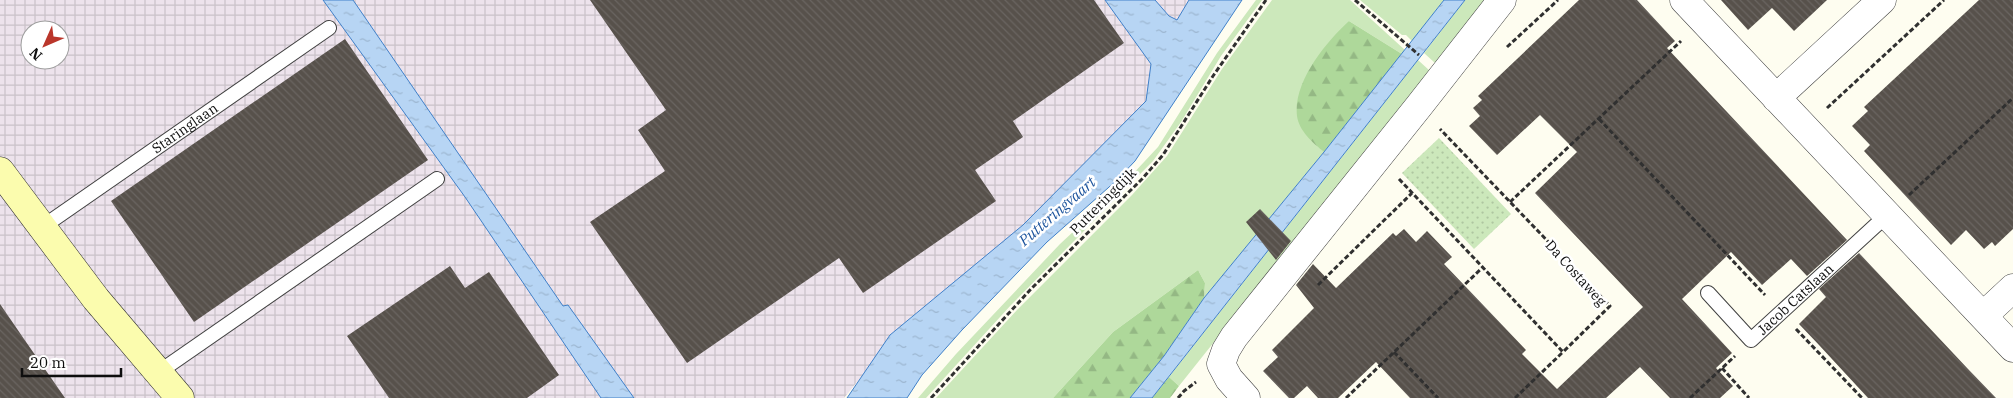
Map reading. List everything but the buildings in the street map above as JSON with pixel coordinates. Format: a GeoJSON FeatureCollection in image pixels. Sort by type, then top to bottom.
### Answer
{"type":"FeatureCollection","features":[{"type":"Feature","properties":{"kind":"street"},"geometry":{"type":"LineString","coordinates":[[1246,398],[1229,379],[1221,364],[1226,350],[1234,337],[1502,0]]}},
{"type":"Feature","properties":{"kind":"street"},"geometry":{"type":"LineString","coordinates":[[1684,0],[2013,348]]}},
{"type":"Feature","properties":{"kind":"street"},"geometry":{"type":"LineString","coordinates":[[1776,98],[1882,0]]}},
{"type":"Feature","properties":{"kind":"street"},"geometry":{"type":"LineString","coordinates":[[0,170],[96,299],[180,398]]}},
{"type":"Feature","properties":{"kind":"street"},"geometry":{"type":"LineString","coordinates":[[1983,316],[2013,288]]}},
{"type":"Feature","properties":{"kind":"lane","name":"Staringlaan"},"geometry":{"type":"LineString","coordinates":[[42,228],[330,28]]}},
{"type":"Feature","properties":{"kind":"lane"},"geometry":{"type":"LineString","coordinates":[[159,372],[437,179]]}},
{"type":"Feature","properties":{"kind":"lane","name":"Jacob Catslaan"},"geometry":{"type":"LineString","coordinates":[[1708,293],[1752,340],[1887,215]]}},
{"type":"Feature","properties":{"kind":"path","name":"Putteringdijk"},"geometry":{"type":"LineString","coordinates":[[931,398],[1031,288],[1142,179],[1163,155],[1213,76],[1266,0]]}},
{"type":"Feature","properties":{"kind":"path"},"geometry":{"type":"LineString","coordinates":[[1355,0],[1426,60]]}},
{"type":"Feature","properties":{"kind":"path"},"geometry":{"type":"LineString","coordinates":[[1805,129],[1944,0]]}},
{"type":"Feature","properties":{"kind":"path"},"geometry":{"type":"LineString","coordinates":[[1510,202],[1703,20]]}},
{"type":"Feature","properties":{"kind":"path"},"geometry":{"type":"LineString","coordinates":[[1887,215],[2013,98]]}},
{"type":"Feature","properties":{"kind":"path","name":"Da Costaweg"},"geometry":{"type":"LineString","coordinates":[[1419,106],[1610,306],[1562,352]]}},
{"type":"Feature","properties":{"kind":"path"},"geometry":{"type":"LineString","coordinates":[[1599,119],[1862,398]]}},
{"type":"Feature","properties":{"kind":"path"},"geometry":{"type":"LineString","coordinates":[[1378,157],[1562,352],[1515,398]]}},
{"type":"Feature","properties":{"kind":"path"},"geometry":{"type":"LineString","coordinates":[[1318,285],[1412,193]]}},
{"type":"Feature","properties":{"kind":"path"},"geometry":{"type":"LineString","coordinates":[[1346,398],[1482,268]]}},
{"type":"Feature","properties":{"kind":"path"},"geometry":{"type":"LineString","coordinates":[[1690,398],[1752,340]]}},
{"type":"Feature","properties":{"kind":"path"},"geometry":{"type":"LineString","coordinates":[[1394,352],[1438,398]]}},
{"type":"Feature","properties":{"kind":"path"},"geometry":{"type":"LineString","coordinates":[[1722,368],[1749,398]]}},
{"type":"Feature","properties":{"kind":"shaded area"},"geometry":{"type":"Polygon","coordinates":[[[0,0],[1242,0],[1108,182],[911,317],[844,398],[0,398],[0,0]]]}},
{"type":"Feature","properties":{"kind":"green space"},"geometry":{"type":"Polygon","coordinates":[[[1256,0],[1262,0],[1221,56],[1181,122],[1153,161],[1011,305],[926,398],[918,398],[956,354],[1060,244],[1116,192],[1158,147],[1217,53],[1256,0]]]}},
{"type":"Feature","properties":{"kind":"green space"},"geometry":{"type":"Polygon","coordinates":[[[1272,0],[1350,0],[1405,50],[1402,54],[1349,21],[1313,142],[1324,152],[1204,298],[1205,283],[1198,270],[1113,332],[1053,398],[936,398],[1017,310],[1132,195],[1167,156],[1222,69],[1272,0]]]}},
{"type":"Feature","properties":{"kind":"green space"},"geometry":{"type":"Polygon","coordinates":[[[1360,0],[1444,0],[1412,41],[1360,0]]]}},
{"type":"Feature","properties":{"kind":"green space"},"geometry":{"type":"Polygon","coordinates":[[[1465,0],[1485,0],[1435,63],[1424,53],[1465,0]]]}},
{"type":"Feature","properties":{"kind":"green space"},"geometry":{"type":"Polygon","coordinates":[[[1349,21],[1402,54],[1324,152],[1311,141],[1301,127],[1297,116],[1297,103],[1306,77],[1321,51],[1349,21]]]}},
{"type":"Feature","properties":{"kind":"green space"},"geometry":{"type":"Polygon","coordinates":[[[1418,60],[1430,71],[1179,386],[1169,377],[1418,60]]]}},
{"type":"Feature","properties":{"kind":"green space"},"geometry":{"type":"Polygon","coordinates":[[[1439,138],[1511,214],[1474,249],[1402,173],[1439,138]]]}},
{"type":"Feature","properties":{"kind":"green space"},"geometry":{"type":"Polygon","coordinates":[[[1198,270],[1205,283],[1204,298],[1164,356],[1130,398],[1053,398],[1113,332],[1198,270]]]}},
{"type":"Feature","properties":{"kind":"green space"},"geometry":{"type":"Polygon","coordinates":[[[1169,377],[1179,386],[1170,398],[1152,398],[1169,377]]]}},
{"type":"Feature","properties":{"kind":"water"},"geometry":{"type":"Polygon","coordinates":[[[323,0],[353,0],[563,306],[568,305],[634,398],[601,398],[465,197],[323,0]]]}},
{"type":"Feature","properties":{"kind":"water","name":"Putteringvaart"},"geometry":{"type":"Polygon","coordinates":[[[1105,0],[1155,0],[1169,16],[1177,20],[1189,0],[1242,0],[1135,161],[1117,180],[1047,242],[962,330],[922,375],[907,398],[847,398],[890,335],[1023,225],[1146,101],[1151,64],[1105,0]]]}},
{"type":"Feature","properties":{"kind":"water"},"geometry":{"type":"Polygon","coordinates":[[[1444,0],[1465,0],[1152,398],[1130,398],[1164,356],[1204,298],[1324,152],[1444,0]]]}}]}
